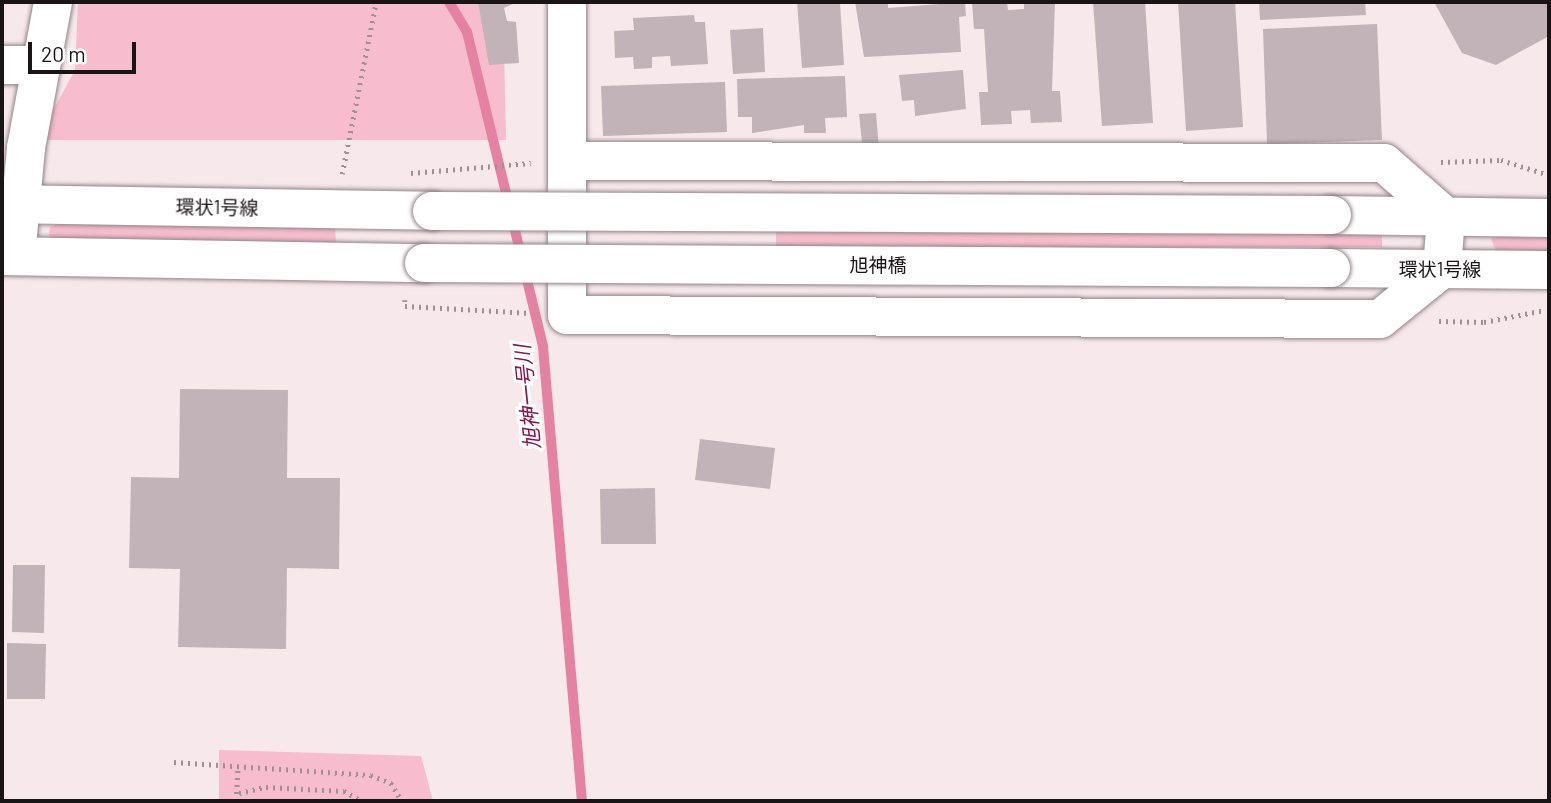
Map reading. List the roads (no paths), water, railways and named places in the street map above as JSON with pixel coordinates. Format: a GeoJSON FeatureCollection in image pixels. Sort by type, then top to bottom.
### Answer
{"type":"FeatureCollection","features":[{"type":"Feature","properties":{"kind":"main road"},"geometry":{"type":"LineString","coordinates":[[9,256],[11,204],[53,2]]}},
{"type":"Feature","properties":{"kind":"main road"},"geometry":{"type":"LineString","coordinates":[[567,2],[570,161],[567,314],[1380,319],[1442,269],[1446,217]]}},
{"type":"Feature","properties":{"kind":"main road"},"geometry":{"type":"LineString","coordinates":[[2,65],[40,65]]}},
{"type":"Feature","properties":{"kind":"main road"},"geometry":{"type":"LineString","coordinates":[[570,161],[1384,163],[1446,217],[1549,218]]}},
{"type":"Feature","properties":{"kind":"main road","name":"環状1号線"},"geometry":{"type":"LineString","coordinates":[[11,204],[432,211],[1446,217]]}},
{"type":"Feature","properties":{"kind":"main road","name":"旭神橋"},"geometry":{"type":"LineString","coordinates":[[9,256],[424,263],[1331,268]]}},
{"type":"Feature","properties":{"kind":"main road","name":"環状1号線"},"geometry":{"type":"LineString","coordinates":[[1331,268],[1549,270]]}},
{"type":"Feature","properties":{"kind":"waterway","name":"旭神一号川"},"geometry":{"type":"LineString","coordinates":[[449,2],[467,32],[543,347],[582,801]]}}]}
